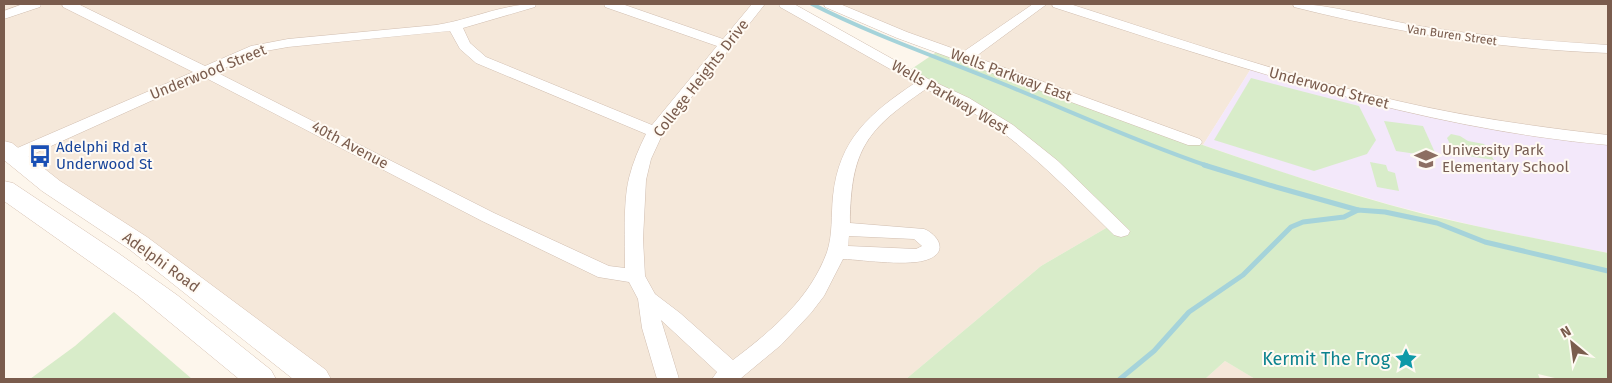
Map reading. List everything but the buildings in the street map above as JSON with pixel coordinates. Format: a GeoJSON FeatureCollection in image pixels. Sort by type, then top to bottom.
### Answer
{"type":"FeatureCollection","features":[{"type":"Feature","properties":{"kind":"main road","name":"Adelphi Road"},"geometry":{"type":"LineString","coordinates":[[6,157],[138,243],[316,379]]}},
{"type":"Feature","properties":{"kind":"main road","name":"Adelphi Road"},"geometry":{"type":"LineString","coordinates":[[4,189],[39,216],[107,259],[217,342],[260,379]]}},
{"type":"Feature","properties":{"kind":"street"},"geometry":{"type":"LineString","coordinates":[[4,15],[35,4]]}},
{"type":"Feature","properties":{"kind":"street","name":"40th Avenue"},"geometry":{"type":"LineString","coordinates":[[68,4],[205,71],[488,217],[605,272],[635,276]]}},
{"type":"Feature","properties":{"kind":"street","name":"Underwood Street"},"geometry":{"type":"LineString","coordinates":[[6,157],[246,53],[276,45],[392,35],[455,26],[530,4]]}},
{"type":"Feature","properties":{"kind":"street"},"geometry":{"type":"LineString","coordinates":[[610,4],[727,45]]}},
{"type":"Feature","properties":{"kind":"street","name":"College Heights Drive"},"geometry":{"type":"LineString","coordinates":[[668,379],[652,328],[648,299],[635,276],[634,239],[637,180],[643,159],[655,132],[760,4]]}},
{"type":"Feature","properties":{"kind":"street","name":"Wells Parkway West"},"geometry":{"type":"LineString","coordinates":[[785,4],[925,83],[964,101],[1007,128],[1052,165],[1121,231]]}},
{"type":"Feature","properties":{"kind":"street","name":"Wells Parkway East"},"geometry":{"type":"LineString","coordinates":[[830,4],[880,26],[964,58],[1194,142]]}},
{"type":"Feature","properties":{"kind":"street"},"geometry":{"type":"LineString","coordinates":[[964,58],[1042,4]]}},
{"type":"Feature","properties":{"kind":"street","name":"Underwood Street"},"geometry":{"type":"LineString","coordinates":[[1058,4],[1284,77],[1398,107],[1503,127],[1608,140]]}},
{"type":"Feature","properties":{"kind":"street","name":"Van Buren Street"},"geometry":{"type":"LineString","coordinates":[[1298,4],[1390,25],[1459,38],[1535,45],[1608,48]]}},
{"type":"Feature","properties":{"kind":"street"},"geometry":{"type":"LineString","coordinates":[[455,26],[461,43],[481,60],[655,132]]}},
{"type":"Feature","properties":{"kind":"street"},"geometry":{"type":"LineString","coordinates":[[727,376],[774,337],[802,310],[821,284],[837,252],[844,172],[854,145],[876,119],[925,83]]}},
{"type":"Feature","properties":{"kind":"street"},"geometry":{"type":"LineString","coordinates":[[837,252],[916,256],[925,255],[932,246],[931,241],[917,233],[840,228]]}},
{"type":"Feature","properties":{"kind":"street","name":"College Heights Drive"},"geometry":{"type":"LineString","coordinates":[[648,299],[673,318],[727,376]]}},
{"type":"Feature","properties":{"kind":"shaded area"},"geometry":{"type":"Polygon","coordinates":[[[4,4],[785,4],[1007,128],[1113,224],[1041,266],[906,379],[315,379],[51,186],[4,148],[4,4]]]}},
{"type":"Feature","properties":{"kind":"shaded area"},"geometry":{"type":"Polygon","coordinates":[[[830,4],[1608,4],[1608,140],[1503,127],[1252,67],[1203,145],[880,26],[830,4]]]}},
{"type":"Feature","properties":{"kind":"shaded area","name":"University Park Elementary School"},"geometry":{"type":"Polygon","coordinates":[[[1252,67],[1339,92],[1586,138],[1608,140],[1608,253],[1488,229],[1391,205],[1284,173],[1203,145],[1252,67]]]}},
{"type":"Feature","properties":{"kind":"shaded area"},"geometry":{"type":"Polygon","coordinates":[[[1225,361],[1255,379],[1205,379],[1225,361]]]}},
{"type":"Feature","properties":{"kind":"green space"},"geometry":{"type":"Polygon","coordinates":[[[941,49],[1220,151],[1333,188],[1444,219],[1608,253],[1608,379],[1559,379],[1538,374],[1540,379],[1255,379],[1225,361],[1205,379],[906,379],[1041,266],[1113,224],[1007,128],[907,72],[941,49]]]}},
{"type":"Feature","properties":{"kind":"green space"},"geometry":{"type":"Polygon","coordinates":[[[1251,78],[1359,106],[1376,140],[1367,154],[1314,171],[1214,140],[1251,78]]]}},
{"type":"Feature","properties":{"kind":"green space"},"geometry":{"type":"Polygon","coordinates":[[[1384,121],[1423,126],[1437,157],[1396,151],[1384,121]]]}},
{"type":"Feature","properties":{"kind":"green space"},"geometry":{"type":"Polygon","coordinates":[[[1451,134],[1460,136],[1468,141],[1484,144],[1494,160],[1455,154],[1447,138],[1451,134]]]}},
{"type":"Feature","properties":{"kind":"green space"},"geometry":{"type":"Polygon","coordinates":[[[1370,162],[1386,165],[1388,171],[1395,173],[1399,191],[1377,187],[1370,162]]]}},
{"type":"Feature","properties":{"kind":"green space"},"geometry":{"type":"Polygon","coordinates":[[[114,312],[192,379],[30,379],[75,346],[114,312]]]}},
{"type":"Feature","properties":{"kind":"waterway"},"geometry":{"type":"LineString","coordinates":[[812,4],[882,36],[1001,83],[1129,137],[1208,166]]}},
{"type":"Feature","properties":{"kind":"waterway"},"geometry":{"type":"LineString","coordinates":[[1204,165],[1358,210]]}},
{"type":"Feature","properties":{"kind":"waterway"},"geometry":{"type":"LineString","coordinates":[[1120,379],[1154,351],[1189,312],[1243,275],[1291,227],[1303,222],[1344,217],[1358,210]]}},
{"type":"Feature","properties":{"kind":"waterway"},"geometry":{"type":"LineString","coordinates":[[1358,210],[1385,212],[1437,223],[1485,242],[1608,271]]}},
{"type":"Feature","properties":{"kind":"place","name":"Adelphi Rd at Underwood St"},"geometry":{"type":"Point","coordinates":[40,156]}},
{"type":"Feature","properties":{"kind":"place","name":"University Park Elementary School"},"geometry":{"type":"Point","coordinates":[1426,159]}},
{"type":"Feature","properties":{"kind":"place","name":"Kermit The Frog"},"geometry":{"type":"Point","coordinates":[1406,359]}}]}
